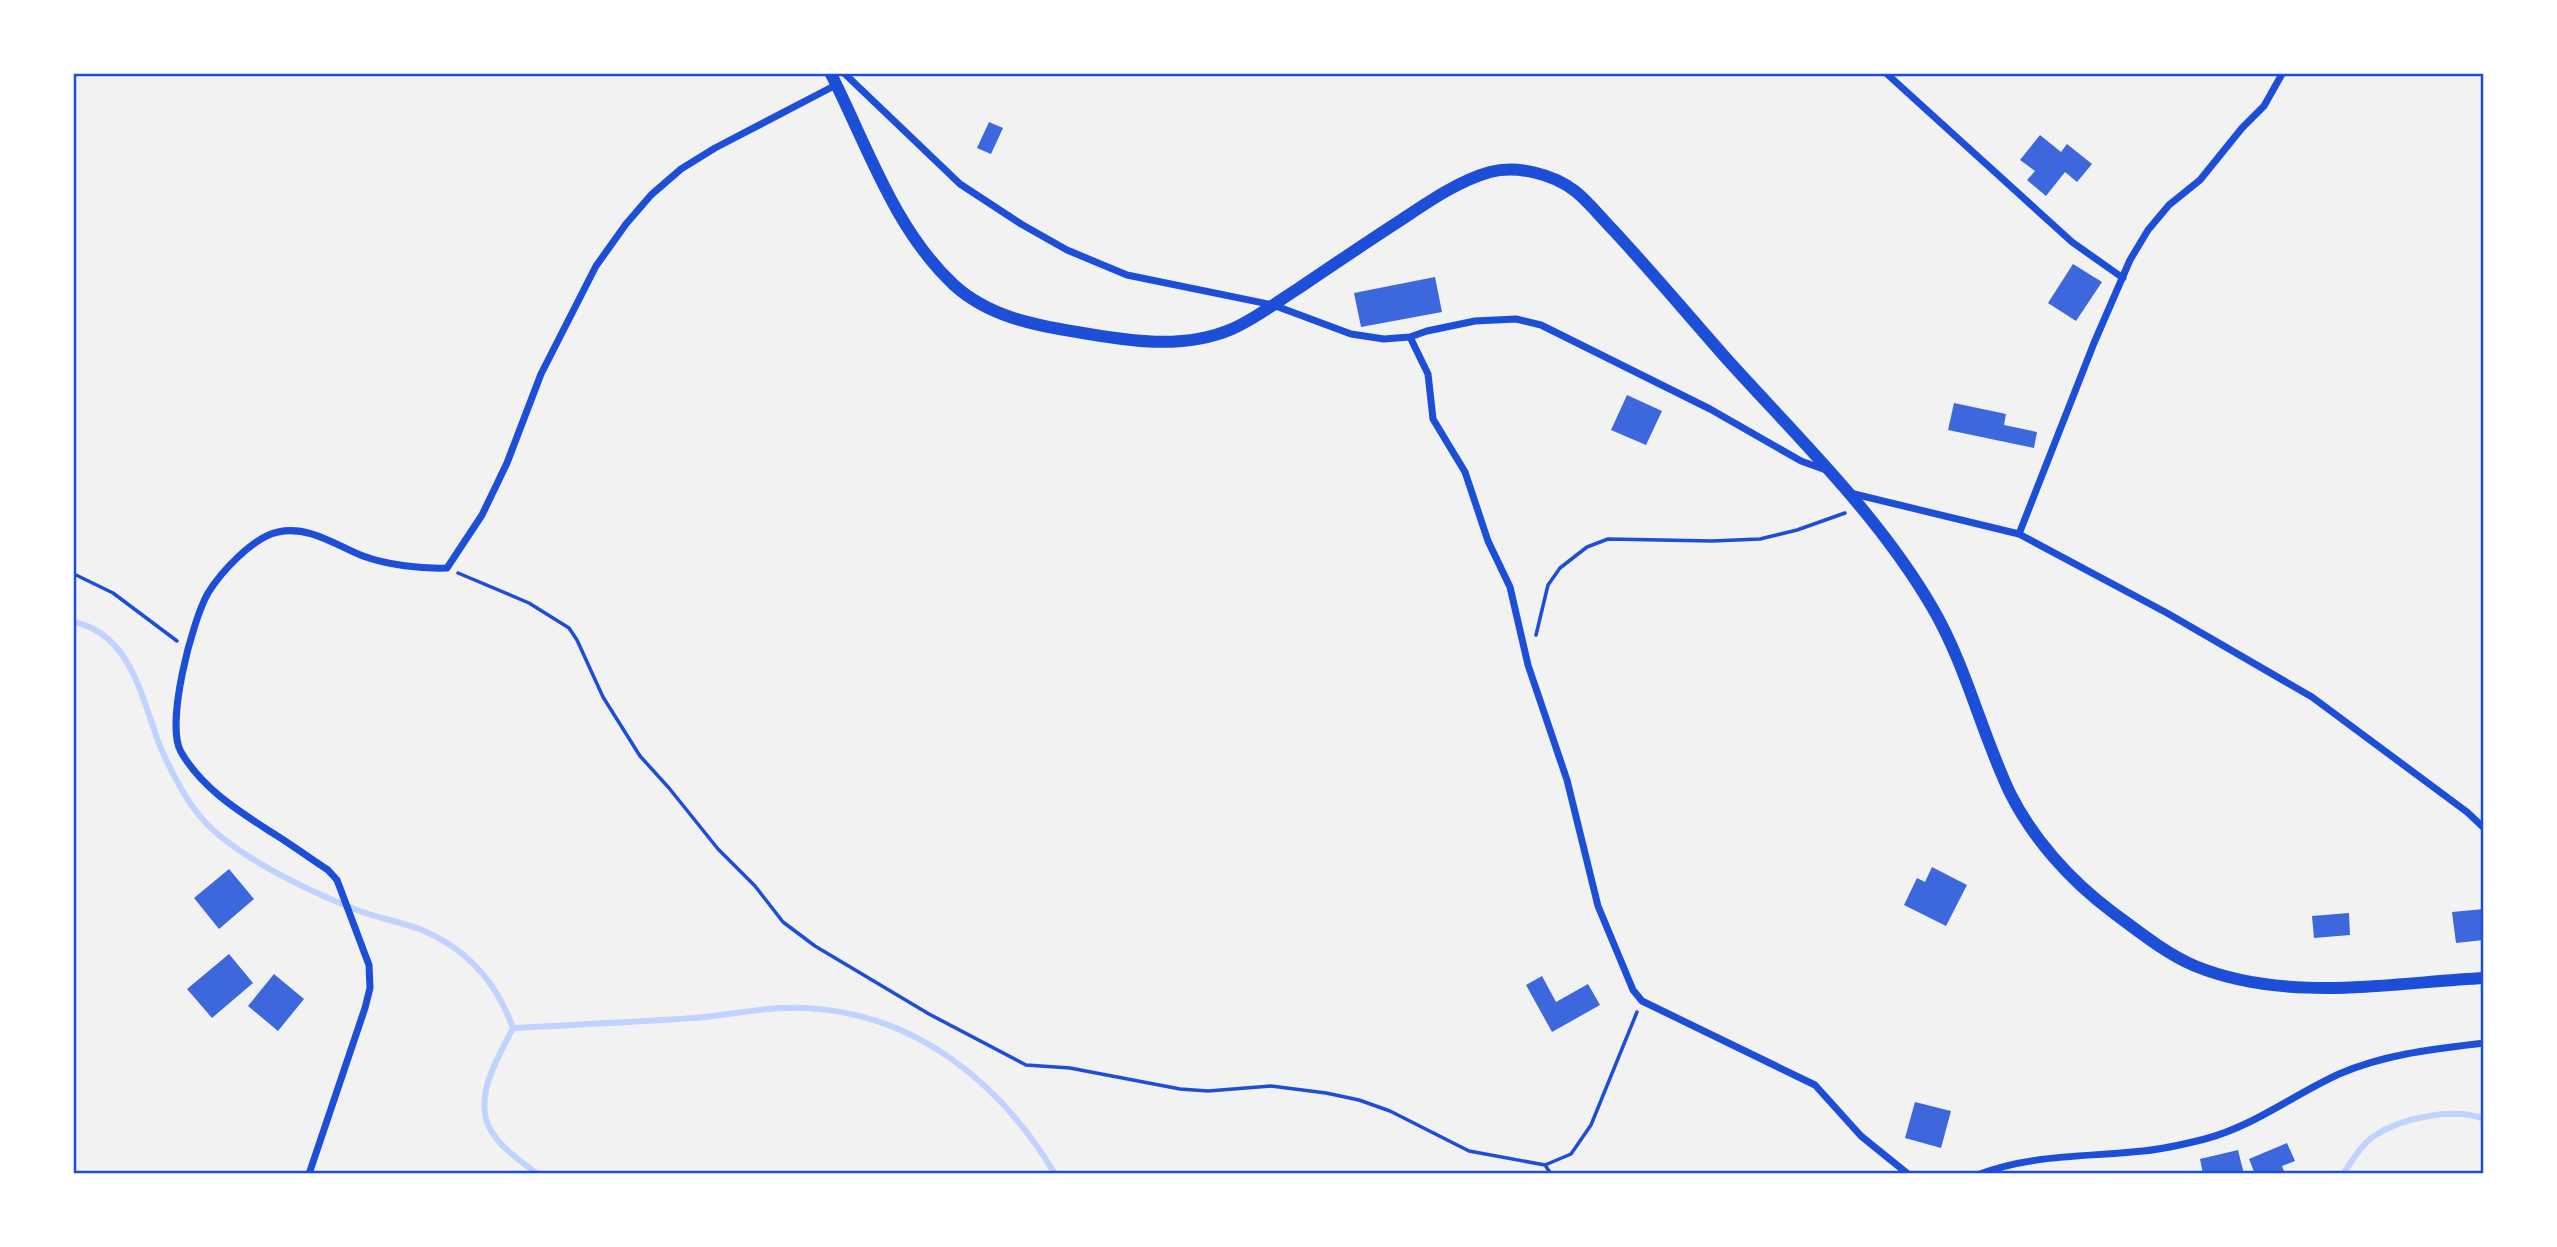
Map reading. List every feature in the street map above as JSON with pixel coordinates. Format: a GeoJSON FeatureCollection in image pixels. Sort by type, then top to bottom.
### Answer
{"type":"FeatureCollection","features":[{"type":"Feature","properties":{"kind":"street"},"geometry":{"type":"LineString","coordinates":[[845,74],[960,184],[1067,250],[1127,275],[1273,305],[1351,334],[1384,339],[1410,337],[1475,321],[1516,318],[1541,325],[1710,409],[1801,461],[1830,471]]}},
{"type":"Feature","properties":{"kind":"street"},"geometry":{"type":"LineString","coordinates":[[1886,74],[2072,242],[2123,278]]}},
{"type":"Feature","properties":{"kind":"street"},"geometry":{"type":"LineString","coordinates":[[2019,534],[2094,343],[2130,260],[2148,230],[2169,205],[2200,180],[2242,128],[2264,106],[2282,74]]}},
{"type":"Feature","properties":{"kind":"street"},"geometry":{"type":"LineString","coordinates":[[309,1174],[370,988],[369,965],[337,880],[328,870],[246,817],[215,792],[195,774],[179,749],[175,717],[178,685],[207,595],[231,561],[277,532],[298,531],[330,540],[365,557],[425,569],[447,568],[482,515],[508,463],[541,374],[596,266],[626,224],[651,195],[681,169],[833,79],[894,206],[930,258],[955,286],[986,309],[1054,329],[1165,343],[1196,340],[1232,329],[1273,305],[1422,206],[1460,184],[1495,170],[1521,171],[1552,177],[1575,191],[1599,216],[1830,471],[1909,570],[1936,614],[2012,796],[2042,843],[2068,873],[2099,901],[2149,939],[2190,964],[2230,978],[2276,986],[2319,989],[2483,978]]}},
{"type":"Feature","properties":{"kind":"street"},"geometry":{"type":"LineString","coordinates":[[1410,337],[1428,374],[1433,419],[1465,472],[1488,541],[1510,587],[1528,665],[1567,780],[1598,906],[1633,990],[1642,1001],[1815,1086],[1861,1136],[1909,1174]]}},
{"type":"Feature","properties":{"kind":"street"},"geometry":{"type":"LineString","coordinates":[[1849,493],[2019,534],[2312,696],[2467,812],[2483,828]]}},
{"type":"Feature","properties":{"kind":"street"},"geometry":{"type":"LineString","coordinates":[[1980,1174],[2035,1158],[2145,1151],[2207,1138],[2252,1122],[2337,1075],[2371,1061],[2483,1043]]}},
{"type":"Feature","properties":{"kind":"path"},"geometry":{"type":"LineString","coordinates":[[1528,665],[1548,585],[1560,568],[1587,547],[1608,539],[1760,539],[1832,519],[1860,506]]}},
{"type":"Feature","properties":{"kind":"path"},"geometry":{"type":"LineString","coordinates":[[447,568],[530,603],[569,628],[618,725],[639,756],[719,849],[755,886],[783,922],[815,946],[971,1038],[1026,1065],[1070,1068],[1180,1089],[1208,1091],[1290,1086],[1359,1100],[1390,1111],[1469,1151],[1545,1165],[1571,1154],[1591,1125],[1642,1001]]}},
{"type":"Feature","properties":{"kind":"path"},"geometry":{"type":"LineString","coordinates":[[74,574],[113,593],[189,650]]}},
{"type":"Feature","properties":{"kind":"path"},"geometry":{"type":"LineString","coordinates":[[1545,1165],[1550,1174]]}},
{"type":"Feature","properties":{"kind":"building"},"geometry":{"type":"Polygon","coordinates":[[[989,122],[1003,128],[991,154],[977,148],[989,122]]]}},
{"type":"Feature","properties":{"kind":"building"},"geometry":{"type":"Polygon","coordinates":[[[2040,135],[2061,152],[2067,144],[2092,164],[2077,182],[2065,172],[2046,196],[2027,180],[2035,171],[2020,160],[2040,135]]]}},
{"type":"Feature","properties":{"kind":"building"},"geometry":{"type":"Polygon","coordinates":[[[2073,264],[2102,282],[2076,321],[2048,303],[2073,264]]]}},
{"type":"Feature","properties":{"kind":"building"},"geometry":{"type":"Polygon","coordinates":[[[1435,277],[1442,312],[1361,327],[1354,293],[1435,277]]]}},
{"type":"Feature","properties":{"kind":"building"},"geometry":{"type":"Polygon","coordinates":[[[1627,395],[1662,411],[1646,445],[1611,430],[1627,395]]]}},
{"type":"Feature","properties":{"kind":"building"},"geometry":{"type":"Polygon","coordinates":[[[1954,403],[2006,414],[2004,425],[2037,432],[2034,448],[1948,430],[1954,403]]]}},
{"type":"Feature","properties":{"kind":"building"},"geometry":{"type":"Polygon","coordinates":[[[1932,867],[1967,885],[1946,926],[1904,905],[1917,878],[1925,882],[1932,867]]]}},
{"type":"Feature","properties":{"kind":"building"},"geometry":{"type":"Polygon","coordinates":[[[229,869],[254,899],[219,929],[194,898],[229,869]]]}},
{"type":"Feature","properties":{"kind":"building"},"geometry":{"type":"Polygon","coordinates":[[[2484,909],[2484,940],[2456,943],[2452,912],[2484,909]]]}},
{"type":"Feature","properties":{"kind":"building"},"geometry":{"type":"Polygon","coordinates":[[[2349,913],[2350,935],[2314,938],[2312,916],[2349,913]]]}},
{"type":"Feature","properties":{"kind":"building"},"geometry":{"type":"Polygon","coordinates":[[[229,954],[253,983],[212,1018],[187,989],[229,954]]]}},
{"type":"Feature","properties":{"kind":"building"},"geometry":{"type":"Polygon","coordinates":[[[274,974],[304,999],[278,1031],[248,1006],[274,974]]]}},
{"type":"Feature","properties":{"kind":"building"},"geometry":{"type":"Polygon","coordinates":[[[1542,976],[1556,1002],[1588,984],[1600,1005],[1552,1032],[1526,985],[1542,976]]]}},
{"type":"Feature","properties":{"kind":"building"},"geometry":{"type":"Polygon","coordinates":[[[1915,1102],[1951,1111],[1941,1148],[1905,1138],[1915,1102]]]}},
{"type":"Feature","properties":{"kind":"building"},"geometry":{"type":"Polygon","coordinates":[[[2287,1143],[2295,1161],[2282,1166],[2285,1174],[2255,1174],[2249,1159],[2287,1143]]]}},
{"type":"Feature","properties":{"kind":"building"},"geometry":{"type":"Polygon","coordinates":[[[2238,1150],[2244,1174],[2203,1174],[2200,1159],[2238,1150]]]}},
{"type":"Feature","properties":{"kind":"waterway"},"geometry":{"type":"LineString","coordinates":[[74,622],[94,629],[110,641],[123,656],[133,673],[172,772],[190,803],[213,830],[263,865],[320,895],[357,910],[422,930],[453,947],[489,982],[513,1028]]}},
{"type":"Feature","properties":{"kind":"waterway"},"geometry":{"type":"LineString","coordinates":[[513,1028],[694,1018],[777,1008],[845,1013],[883,1023],[918,1038],[951,1058],[981,1082],[1033,1141],[1055,1174]]}},
{"type":"Feature","properties":{"kind":"waterway"},"geometry":{"type":"LineString","coordinates":[[513,1028],[488,1082],[485,1111],[488,1125],[500,1143],[537,1174]]}},
{"type":"Feature","properties":{"kind":"waterway"},"geometry":{"type":"LineString","coordinates":[[2343,1174],[2369,1140],[2398,1124],[2443,1114],[2484,1119]]}}]}
